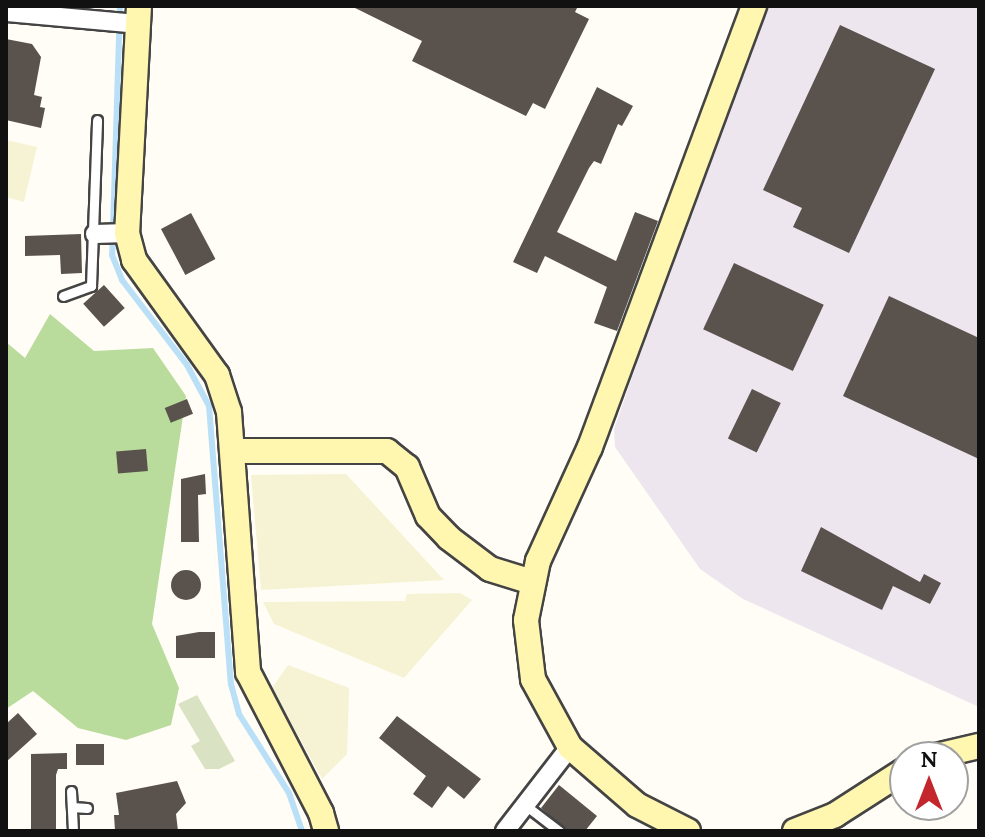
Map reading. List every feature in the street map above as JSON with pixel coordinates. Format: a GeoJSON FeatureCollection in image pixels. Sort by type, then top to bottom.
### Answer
{"type":"FeatureCollection","features":[{"type":"Feature","properties":{"kind":"street"},"geometry":{"type":"LineString","coordinates":[[688,831],[637,805],[570,747],[541,699],[529,660],[526,620],[532,582],[590,447],[754,6]]}},
{"type":"Feature","properties":{"kind":"street"},"geometry":{"type":"LineString","coordinates":[[6,12],[26,10],[139,15],[121,234],[134,260],[217,375],[235,451],[248,672],[321,813],[326,831]]}},
{"type":"Feature","properties":{"kind":"street"},"geometry":{"type":"LineString","coordinates":[[95,234],[121,234]]}},
{"type":"Feature","properties":{"kind":"street"},"geometry":{"type":"LineString","coordinates":[[235,451],[387,451],[407,467],[428,516],[449,538],[490,569],[532,582]]}},
{"type":"Feature","properties":{"kind":"street"},"geometry":{"type":"LineString","coordinates":[[505,831],[570,747]]}},
{"type":"Feature","properties":{"kind":"street"},"geometry":{"type":"LineString","coordinates":[[795,831],[835,815],[889,780]]}},
{"type":"Feature","properties":{"kind":"lane"},"geometry":{"type":"LineString","coordinates":[[63,296],[91,286],[97,120]]}},
{"type":"Feature","properties":{"kind":"lane"},"geometry":{"type":"LineString","coordinates":[[71,791],[73,831]]}},
{"type":"Feature","properties":{"kind":"lane"},"geometry":{"type":"LineString","coordinates":[[525,805],[559,831]]}},
{"type":"Feature","properties":{"kind":"lane"},"geometry":{"type":"LineString","coordinates":[[72,807],[87,808]]}},
{"type":"Feature","properties":{"kind":"shaded area"},"geometry":{"type":"Polygon","coordinates":[[[762,6],[979,6],[979,707],[743,599],[700,569],[615,447],[614,429],[762,6]]]}},
{"type":"Feature","properties":{"kind":"shaded area"},"geometry":{"type":"Polygon","coordinates":[[[6,140],[37,147],[24,202],[6,197],[6,140]]]}},
{"type":"Feature","properties":{"kind":"shaded area"},"geometry":{"type":"Polygon","coordinates":[[[346,474],[444,580],[261,590],[251,475],[346,474]]]}},
{"type":"Feature","properties":{"kind":"shaded area"},"geometry":{"type":"Polygon","coordinates":[[[460,593],[472,600],[404,678],[274,624],[263,602],[405,601],[407,594],[460,593]]]}},
{"type":"Feature","properties":{"kind":"shaded area"},"geometry":{"type":"Polygon","coordinates":[[[288,665],[349,688],[347,754],[322,779],[272,688],[288,665]]]}},
{"type":"Feature","properties":{"kind":"green space"},"geometry":{"type":"Polygon","coordinates":[[[50,314],[94,351],[153,348],[186,396],[152,624],[179,688],[171,725],[126,740],[78,728],[33,691],[6,709],[6,342],[25,358],[50,314]]]}},
{"type":"Feature","properties":{"kind":"green space"},"geometry":{"type":"Polygon","coordinates":[[[197,695],[235,761],[219,769],[205,769],[191,746],[200,741],[178,704],[197,695]]]}},
{"type":"Feature","properties":{"kind":"building"},"geometry":{"type":"Polygon","coordinates":[[[351,6],[578,6],[575,12],[589,19],[545,109],[533,103],[526,116],[412,61],[422,41],[351,6]]]}},
{"type":"Feature","properties":{"kind":"building"},"geometry":{"type":"Polygon","coordinates":[[[840,25],[935,69],[849,253],[793,227],[802,208],[763,190],[840,25]]]}},
{"type":"Feature","properties":{"kind":"building"},"geometry":{"type":"Polygon","coordinates":[[[6,39],[32,44],[41,57],[34,95],[42,97],[40,107],[45,108],[41,128],[6,120],[6,39]]]}},
{"type":"Feature","properties":{"kind":"building"},"geometry":{"type":"Polygon","coordinates":[[[597,87],[633,106],[622,126],[618,124],[601,164],[594,161],[589,168],[557,232],[616,261],[635,212],[658,221],[617,331],[594,323],[607,287],[545,256],[537,273],[513,262],[597,87]]]}},
{"type":"Feature","properties":{"kind":"building"},"geometry":{"type":"Polygon","coordinates":[[[191,213],[215,259],[185,275],[161,229],[191,213]]]}},
{"type":"Feature","properties":{"kind":"building"},"geometry":{"type":"Polygon","coordinates":[[[81,234],[82,273],[61,274],[60,255],[25,256],[25,236],[81,234]]]}},
{"type":"Feature","properties":{"kind":"building"},"geometry":{"type":"Polygon","coordinates":[[[734,263],[824,305],[793,371],[703,329],[734,263]]]}},
{"type":"Feature","properties":{"kind":"building"},"geometry":{"type":"Polygon","coordinates":[[[104,285],[125,308],[104,327],[83,304],[104,285]]]}},
{"type":"Feature","properties":{"kind":"building"},"geometry":{"type":"Polygon","coordinates":[[[889,296],[979,338],[979,459],[843,396],[889,296]]]}},
{"type":"Feature","properties":{"kind":"building"},"geometry":{"type":"Polygon","coordinates":[[[752,389],[781,403],[757,452],[728,438],[752,389]]]}},
{"type":"Feature","properties":{"kind":"building"},"geometry":{"type":"Polygon","coordinates":[[[187,399],[193,414],[171,423],[165,408],[187,399]]]}},
{"type":"Feature","properties":{"kind":"building"},"geometry":{"type":"Polygon","coordinates":[[[146,449],[148,471],[118,474],[116,452],[146,449]]]}},
{"type":"Feature","properties":{"kind":"building"},"geometry":{"type":"Polygon","coordinates":[[[205,474],[206,494],[198,495],[199,542],[181,542],[181,479],[205,474]]]}},
{"type":"Feature","properties":{"kind":"building"},"geometry":{"type":"Polygon","coordinates":[[[821,527],[920,582],[924,574],[941,583],[930,604],[893,586],[882,610],[801,571],[821,527]]]}},
{"type":"Feature","properties":{"kind":"building"},"geometry":{"type":"Polygon","coordinates":[[[186,570],[192,571],[200,579],[200,591],[192,599],[186,600],[180,599],[172,591],[171,585],[172,579],[180,571],[186,570]]]}},
{"type":"Feature","properties":{"kind":"building"},"geometry":{"type":"Polygon","coordinates":[[[215,632],[215,658],[176,658],[176,636],[215,632]]]}},
{"type":"Feature","properties":{"kind":"building"},"geometry":{"type":"Polygon","coordinates":[[[18,713],[37,734],[6,762],[6,724],[18,713]]]}},
{"type":"Feature","properties":{"kind":"building"},"geometry":{"type":"Polygon","coordinates":[[[397,716],[481,779],[464,799],[448,786],[432,808],[413,794],[426,776],[379,738],[397,716]]]}},
{"type":"Feature","properties":{"kind":"building"},"geometry":{"type":"Polygon","coordinates":[[[76,744],[104,744],[104,765],[76,765],[76,744]]]}},
{"type":"Feature","properties":{"kind":"building"},"geometry":{"type":"Polygon","coordinates":[[[67,753],[67,769],[58,769],[56,775],[56,831],[31,831],[31,754],[67,753]]]}},
{"type":"Feature","properties":{"kind":"building"},"geometry":{"type":"Polygon","coordinates":[[[177,781],[186,803],[176,814],[178,831],[115,831],[114,815],[119,815],[116,793],[177,781]]]}},
{"type":"Feature","properties":{"kind":"building"},"geometry":{"type":"Polygon","coordinates":[[[559,785],[597,816],[585,831],[566,831],[541,808],[559,785]]]}},
{"type":"Feature","properties":{"kind":"waterway"},"geometry":{"type":"LineString","coordinates":[[120,6],[112,255],[122,280],[187,365],[209,406],[231,684],[239,714],[289,793],[302,831]]}}]}
